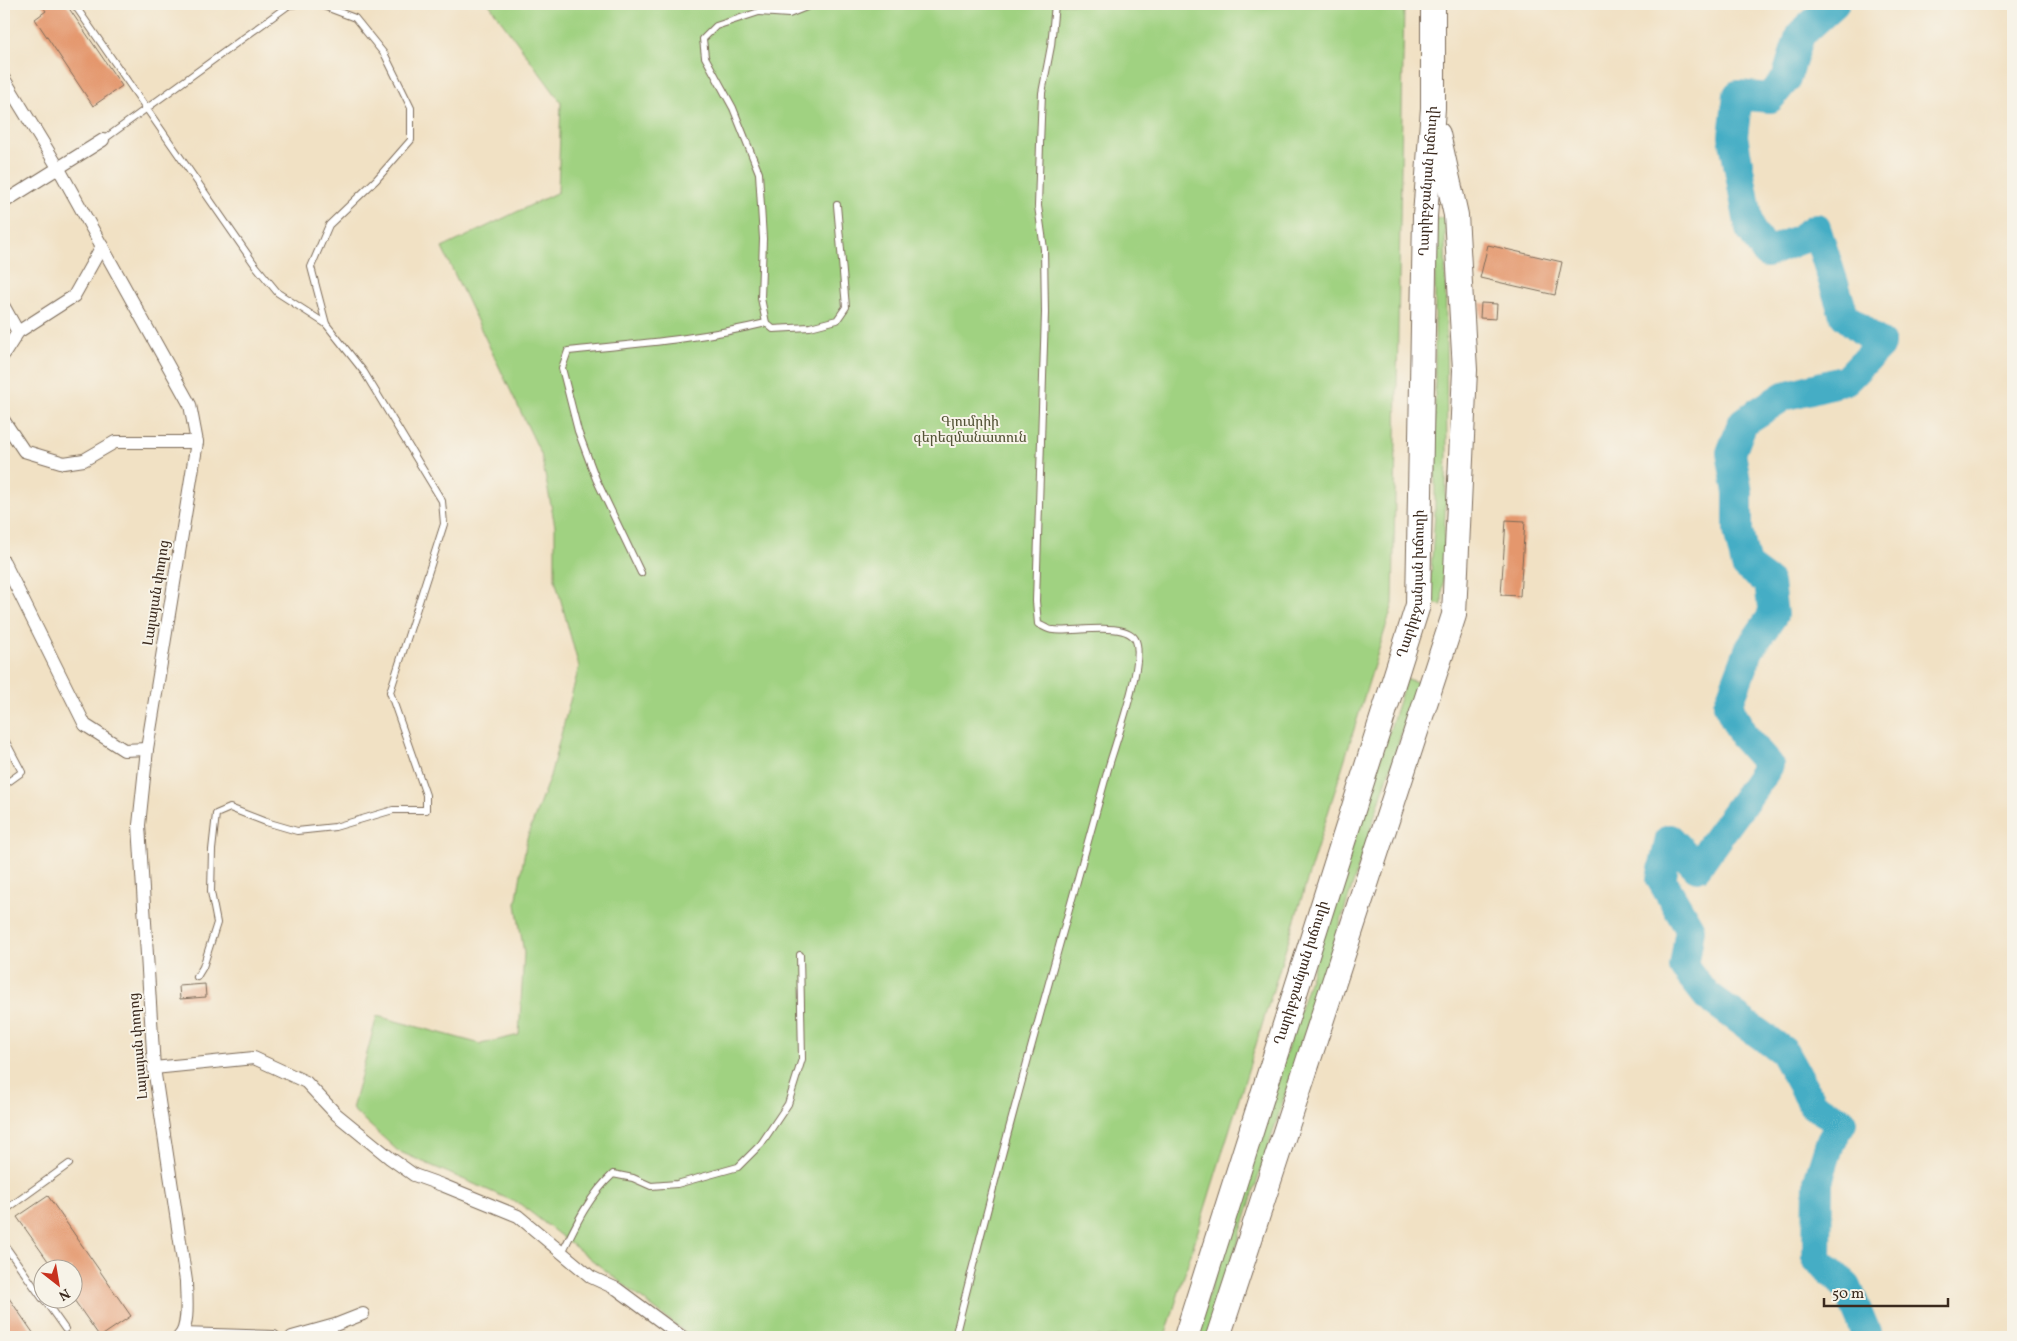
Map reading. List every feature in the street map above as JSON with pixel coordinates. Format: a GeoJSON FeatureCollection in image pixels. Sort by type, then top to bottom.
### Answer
{"type":"FeatureCollection","features":[{"type":"Feature","properties":{"kind":"highway"},"geometry":{"type":"LineString","coordinates":[[1433,4],[1433,108]]}},
{"type":"Feature","properties":{"kind":"highway","name":"Ղարիբջանյան խճուղի"},"geometry":{"type":"LineString","coordinates":[[1186,1337],[1418,605],[1425,216],[1433,108]]}},
{"type":"Feature","properties":{"kind":"highway","name":"Ղարիբջանյան խճուղի"},"geometry":{"type":"LineString","coordinates":[[1218,1337],[1454,615],[1465,370],[1456,215],[1433,108]]}},
{"type":"Feature","properties":{"kind":"highway"},"geometry":{"type":"LineString","coordinates":[[1416,612],[1454,615]]}},
{"type":"Feature","properties":{"kind":"street","name":"Լալայան փողոց"},"geometry":{"type":"LineString","coordinates":[[4,79],[59,169],[190,404],[197,442],[147,750],[139,825],[154,1068],[186,1281],[186,1316],[182,1336]]}},
{"type":"Feature","properties":{"kind":"street"},"geometry":{"type":"LineString","coordinates":[[4,202],[103,140]]}},
{"type":"Feature","properties":{"kind":"street"},"geometry":{"type":"LineString","coordinates":[[4,354],[18,332],[74,296],[102,246]]}},
{"type":"Feature","properties":{"kind":"street"},"geometry":{"type":"LineString","coordinates":[[4,307],[18,332]]}},
{"type":"Feature","properties":{"kind":"street"},"geometry":{"type":"LineString","coordinates":[[4,421],[24,451],[64,463],[84,460],[115,442],[197,442]]}},
{"type":"Feature","properties":{"kind":"street"},"geometry":{"type":"LineString","coordinates":[[4,562],[85,725],[124,750],[147,750]]}},
{"type":"Feature","properties":{"kind":"street"},"geometry":{"type":"LineString","coordinates":[[154,1068],[254,1058],[306,1082],[336,1114],[414,1175],[518,1216],[591,1277],[617,1289],[682,1337]]}},
{"type":"Feature","properties":{"kind":"street"},"geometry":{"type":"LineString","coordinates":[[292,1337],[335,1325],[363,1314]]}},
{"type":"Feature","properties":{"kind":"street"},"geometry":{"type":"LineString","coordinates":[[182,1336],[274,1337]]}},
{"type":"Feature","properties":{"kind":"lane"},"geometry":{"type":"LineString","coordinates":[[74,4],[255,266],[278,293],[326,324],[364,372],[442,501],[444,524],[390,692],[426,794],[426,810],[393,810],[336,828],[297,831],[266,822],[230,808],[216,814],[212,850],[211,892],[217,923],[197,977]]}},
{"type":"Feature","properties":{"kind":"lane"},"geometry":{"type":"LineString","coordinates":[[103,140],[145,107],[289,4],[297,4]]}},
{"type":"Feature","properties":{"kind":"lane"},"geometry":{"type":"LineString","coordinates":[[318,4],[355,18],[385,55],[411,108],[411,140],[376,180],[329,225],[311,267],[326,324]]}},
{"type":"Feature","properties":{"kind":"lane"},"geometry":{"type":"LineString","coordinates":[[761,4],[762,11],[716,26],[704,39],[705,57],[733,108],[758,173],[763,239],[761,298],[766,323],[773,329],[810,327],[837,320],[846,307],[837,205]]}},
{"type":"Feature","properties":{"kind":"lane"},"geometry":{"type":"LineString","coordinates":[[758,12],[789,14],[814,4]]}},
{"type":"Feature","properties":{"kind":"lane"},"geometry":{"type":"LineString","coordinates":[[954,1337],[1064,927],[1116,740],[1128,705],[1137,659],[1137,642],[1131,634],[1116,629],[1052,630],[1038,624],[1036,602],[1045,313],[1044,249],[1038,206],[1042,93],[1051,46],[1055,4]]}},
{"type":"Feature","properties":{"kind":"lane"},"geometry":{"type":"LineString","coordinates":[[640,573],[596,479],[578,431],[562,368],[568,351],[688,339],[725,333],[766,323]]}},
{"type":"Feature","properties":{"kind":"lane"},"geometry":{"type":"LineString","coordinates":[[4,738],[22,772],[4,785]]}},
{"type":"Feature","properties":{"kind":"lane"},"geometry":{"type":"LineString","coordinates":[[562,1253],[580,1216],[600,1186],[613,1174],[633,1178],[651,1186],[677,1184],[738,1167],[761,1144],[788,1104],[802,1059],[800,954]]}},
{"type":"Feature","properties":{"kind":"lane"},"geometry":{"type":"LineString","coordinates":[[4,1212],[69,1164]]}},
{"type":"Feature","properties":{"kind":"lane"},"geometry":{"type":"LineString","coordinates":[[4,1244],[32,1283]]}},
{"type":"Feature","properties":{"kind":"lane"},"geometry":{"type":"LineString","coordinates":[[50,1308],[65,1329]]}},
{"type":"Feature","properties":{"kind":"green space","name":"Գյումրիի գերեզմանատուն"},"geometry":{"type":"Polygon","coordinates":[[[489,4],[1404,4],[1393,604],[1165,1337],[691,1337],[520,1204],[398,1151],[352,1109],[377,1016],[481,1044],[519,1035],[524,953],[516,904],[527,838],[550,776],[579,667],[555,579],[555,526],[541,454],[442,248],[558,192],[561,102],[489,4]]]}},
{"type":"Feature","properties":{"kind":"green space"},"geometry":{"type":"Polygon","coordinates":[[[1445,217],[1447,454],[1442,605],[1429,603],[1435,513],[1435,219],[1445,217]]]}},
{"type":"Feature","properties":{"kind":"green space"},"geometry":{"type":"Polygon","coordinates":[[[1406,679],[1418,682],[1207,1337],[1195,1337],[1406,679]]]}},
{"type":"Feature","properties":{"kind":"building"},"geometry":{"type":"Polygon","coordinates":[[[41,4],[66,4],[122,86],[93,106],[35,19],[46,11],[41,4]]]}},
{"type":"Feature","properties":{"kind":"building"},"geometry":{"type":"Polygon","coordinates":[[[1488,245],[1562,262],[1555,295],[1480,278],[1488,245]]]}},
{"type":"Feature","properties":{"kind":"building"},"geometry":{"type":"Polygon","coordinates":[[[1481,303],[1497,304],[1496,319],[1480,318],[1481,303]]]}},
{"type":"Feature","properties":{"kind":"building"},"geometry":{"type":"Polygon","coordinates":[[[1506,520],[1525,521],[1520,596],[1501,595],[1506,520]]]}},
{"type":"Feature","properties":{"kind":"building"},"geometry":{"type":"Polygon","coordinates":[[[205,984],[206,997],[180,999],[179,986],[205,984]]]}},
{"type":"Feature","properties":{"kind":"building"},"geometry":{"type":"Polygon","coordinates":[[[48,1196],[131,1316],[100,1337],[80,1308],[82,1308],[82,1258],[46,1258],[17,1217],[48,1196]]]}},
{"type":"Feature","properties":{"kind":"building"},"geometry":{"type":"Polygon","coordinates":[[[4,1291],[36,1337],[4,1337],[4,1291]]]}},
{"type":"Feature","properties":{"kind":"waterway"},"geometry":{"type":"LineString","coordinates":[[1834,4],[1800,35],[1786,79],[1770,98],[1738,95],[1733,136],[1750,229],[1766,253],[1798,240],[1816,228],[1844,315],[1881,344],[1846,380],[1784,396],[1743,422],[1731,453],[1738,493],[1738,531],[1746,566],[1769,583],[1773,615],[1749,650],[1728,705],[1744,737],[1769,765],[1697,867],[1670,839],[1661,879],[1690,929],[1684,967],[1707,996],[1783,1051],[1813,1105],[1842,1122],[1830,1143],[1818,1181],[1817,1259],[1847,1287],[1866,1332],[1865,1337]]}}]}
